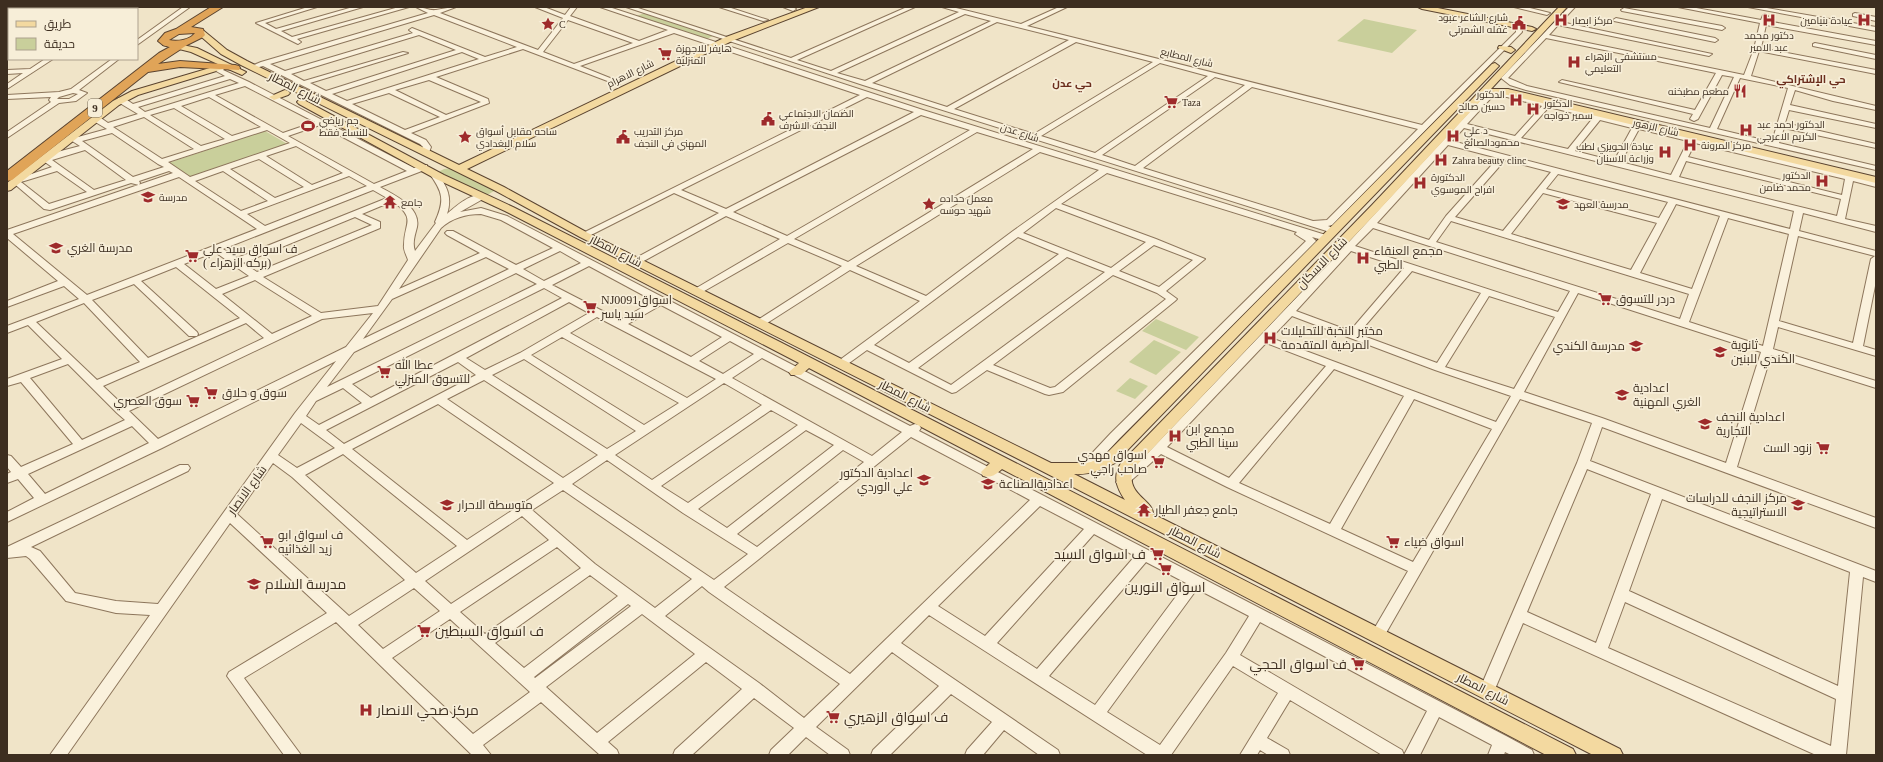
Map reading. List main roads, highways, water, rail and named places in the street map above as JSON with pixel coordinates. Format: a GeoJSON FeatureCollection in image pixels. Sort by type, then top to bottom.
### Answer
{"type":"FeatureCollection","features":[{"type":"Feature","properties":{"kind":"highway","name":"9"},"geometry":{"type":"LineString","coordinates":[[11,179],[218,7]]}},
{"type":"Feature","properties":{"kind":"highway","name":"9"},"geometry":{"type":"LineString","coordinates":[[7,167],[145,60],[175,44],[197,38],[208,19],[225,7]]}},
{"type":"Feature","properties":{"kind":"highway"},"geometry":{"type":"LineString","coordinates":[[175,44],[188,30],[201,32]]}},
{"type":"Feature","properties":{"kind":"highway"},"geometry":{"type":"LineString","coordinates":[[144,70],[175,64],[228,70]]}},
{"type":"Feature","properties":{"kind":"main road","name":"شارع الاهرام"},"geometry":{"type":"LineString","coordinates":[[566,113],[577,112],[720,40],[815,7]]}},
{"type":"Feature","properties":{"kind":"main road"},"geometry":{"type":"LineString","coordinates":[[1422,7],[1513,24],[1550,20]]}},
{"type":"Feature","properties":{"kind":"main road"},"geometry":{"type":"LineString","coordinates":[[1437,7],[1513,24]]}},
{"type":"Feature","properties":{"kind":"main road","name":"شارع الاهرام"},"geometry":{"type":"LineString","coordinates":[[452,166],[566,113],[618,83],[792,8]]}},
{"type":"Feature","properties":{"kind":"main road","name":"شارع الاسكان"},"geometry":{"type":"LineString","coordinates":[[1155,522],[1130,496],[1122,482],[1126,467],[1156,444],[1165,427],[1239,357],[1347,244],[1478,101],[1493,68],[1506,49],[1550,20]]}},
{"type":"Feature","properties":{"kind":"main road","name":"شارع الاسكان"},"geometry":{"type":"LineString","coordinates":[[1045,466],[1084,470],[1097,467],[1110,460],[1148,420],[1156,403],[1244,315],[1330,234],[1378,179],[1420,138],[1447,108],[1493,68],[1512,65],[1550,20]]}},
{"type":"Feature","properties":{"kind":"main road","name":"شارع المطار"},"geometry":{"type":"LineString","coordinates":[[201,32],[224,52],[258,65],[327,98],[425,167],[452,166],[500,188],[584,234],[696,292],[1045,466],[1613,755]]}},
{"type":"Feature","properties":{"kind":"main road","name":"شارع المطار"},"geometry":{"type":"LineString","coordinates":[[175,44],[425,167],[480,197],[509,209],[923,421],[1566,755]]}},
{"type":"Feature","properties":{"kind":"main road","name":"شارع الزهور"},"geometry":{"type":"LineString","coordinates":[[1493,68],[1499,81],[1507,86],[1595,107],[1690,127],[1876,172]]}},
{"type":"Feature","properties":{"kind":"main road"},"geometry":{"type":"LineString","coordinates":[[7,188],[11,179],[74,138],[95,118],[121,100],[135,93],[153,87],[228,70]]}},
{"type":"Feature","properties":{"kind":"main road","name":"شارع الزهور"},"geometry":{"type":"LineString","coordinates":[[1478,101],[1494,91],[1508,92],[1785,160],[1876,180]]}},
{"type":"Feature","properties":{"kind":"main road"},"geometry":{"type":"LineString","coordinates":[[1572,107],[1572,104],[1575,104],[1595,107]]}},
{"type":"Feature","properties":{"kind":"main road"},"geometry":{"type":"LineString","coordinates":[[452,166],[555,114],[566,113]]}},
{"type":"Feature","properties":{"kind":"main road"},"geometry":{"type":"LineString","coordinates":[[1420,138],[1442,140]]}},
{"type":"Feature","properties":{"kind":"main road"},"geometry":{"type":"LineString","coordinates":[[480,197],[494,194],[500,188]]}},
{"type":"Feature","properties":{"kind":"main road"},"geometry":{"type":"LineString","coordinates":[[628,284],[641,277]]}},
{"type":"Feature","properties":{"kind":"main road"},"geometry":{"type":"LineString","coordinates":[[796,372],[808,362]]}},
{"type":"Feature","properties":{"kind":"main road"},"geometry":{"type":"LineString","coordinates":[[846,382],[857,378],[858,372]]}},
{"type":"Feature","properties":{"kind":"main road"},"geometry":{"type":"LineString","coordinates":[[876,398],[879,392],[889,388]]}},
{"type":"Feature","properties":{"kind":"main road"},"geometry":{"type":"LineString","coordinates":[[1148,420],[1154,426],[1165,427]]}},
{"type":"Feature","properties":{"kind":"main road"},"geometry":{"type":"LineString","coordinates":[[1136,433],[1146,434],[1156,444]]}},
{"type":"Feature","properties":{"kind":"main road"},"geometry":{"type":"LineString","coordinates":[[989,472],[1000,462]]}},
{"type":"Feature","properties":{"kind":"place","name":"مركز ابصار"},"geometry":{"type":"Point","coordinates":[1561,20]}},
{"type":"Feature","properties":{"kind":"place","name":"دكتور محمد عبد الامير"},"geometry":{"type":"Point","coordinates":[1769,20]}},
{"type":"Feature","properties":{"kind":"place","name":"عيادة بنيامين"},"geometry":{"type":"Point","coordinates":[1864,20]}},
{"type":"Feature","properties":{"kind":"place","name":"شارع الشاعر عبود غفله الشمرتي"},"geometry":{"type":"Point","coordinates":[1519,23]}},
{"type":"Feature","properties":{"kind":"place","name":"C"},"geometry":{"type":"Point","coordinates":[548,24]}},
{"type":"Feature","properties":{"kind":"place","name":"هايفر للاجهزة المنزلية"},"geometry":{"type":"Point","coordinates":[665,54]}},
{"type":"Feature","properties":{"kind":"place","name":"مستشفى الزهراء التعليمي"},"geometry":{"type":"Point","coordinates":[1574,62]}},
{"type":"Feature","properties":{"kind":"place","name":"مطعم مطبخنه"},"geometry":{"type":"Point","coordinates":[1740,91]}},
{"type":"Feature","properties":{"kind":"place","name":"الدكتور حسين صالح"},"geometry":{"type":"Point","coordinates":[1516,100]}},
{"type":"Feature","properties":{"kind":"place","name":"Taza"},"geometry":{"type":"Point","coordinates":[1171,102]}},
{"type":"Feature","properties":{"kind":"place","name":"الدكتور سمير خواجه"},"geometry":{"type":"Point","coordinates":[1533,109]}},
{"type":"Feature","properties":{"kind":"place","name":"الضمان الاجتماعي النجف الاشرف"},"geometry":{"type":"Point","coordinates":[768,119]}},
{"type":"Feature","properties":{"kind":"place","name":"جم رياضي للنساء فقط"},"geometry":{"type":"Point","coordinates":[308,126]}},
{"type":"Feature","properties":{"kind":"place","name":"الدكتور احمد عبد الكريم الاعرجي"},"geometry":{"type":"Point","coordinates":[1746,130]}},
{"type":"Feature","properties":{"kind":"place","name":"د علي محمودالصائغ"},"geometry":{"type":"Point","coordinates":[1453,136]}},
{"type":"Feature","properties":{"kind":"place","name":"ساحه مقابل أسواق سلام البغدادي"},"geometry":{"type":"Point","coordinates":[465,137]}},
{"type":"Feature","properties":{"kind":"place","name":"مركز التدريب المهني في النجف"},"geometry":{"type":"Point","coordinates":[623,137]}},
{"type":"Feature","properties":{"kind":"place","name":"مركز المرونة"},"geometry":{"type":"Point","coordinates":[1690,145]}},
{"type":"Feature","properties":{"kind":"place","name":"عيادة الحويزي لطب وزراعة الاسنان"},"geometry":{"type":"Point","coordinates":[1665,152]}},
{"type":"Feature","properties":{"kind":"place","name":"Zahra beauty clinc"},"geometry":{"type":"Point","coordinates":[1441,160]}},
{"type":"Feature","properties":{"kind":"place","name":"الدكتور محمد ضامن"},"geometry":{"type":"Point","coordinates":[1822,181]}},
{"type":"Feature","properties":{"kind":"place","name":"الدكتورة افراح الموسوي"},"geometry":{"type":"Point","coordinates":[1420,183]}},
{"type":"Feature","properties":{"kind":"place","name":"مدرسة"},"geometry":{"type":"Point","coordinates":[148,197]}},
{"type":"Feature","properties":{"kind":"place","name":"جامع"},"geometry":{"type":"Point","coordinates":[390,202]}},
{"type":"Feature","properties":{"kind":"place","name":"معمل حداده شهيد حوسه"},"geometry":{"type":"Point","coordinates":[929,204]}},
{"type":"Feature","properties":{"kind":"place","name":"مدرسة العهد"},"geometry":{"type":"Point","coordinates":[1563,204]}},
{"type":"Feature","properties":{"kind":"place","name":"مدرسة الغري"},"geometry":{"type":"Point","coordinates":[56,248]}},
{"type":"Feature","properties":{"kind":"place","name":"ف اسواق سيد علي ( بركه الزهراء)"},"geometry":{"type":"Point","coordinates":[192,256]}},
{"type":"Feature","properties":{"kind":"place","name":"مجمع العنقاء الطبي"},"geometry":{"type":"Point","coordinates":[1363,258]}},
{"type":"Feature","properties":{"kind":"place","name":"دردر للتسوق"},"geometry":{"type":"Point","coordinates":[1605,299]}},
{"type":"Feature","properties":{"kind":"place","name":"NJ0091اسواق سيد ياسر"},"geometry":{"type":"Point","coordinates":[590,307]}},
{"type":"Feature","properties":{"kind":"place","name":"مختبر النخبة للتحليلات المرضية المتقدمة"},"geometry":{"type":"Point","coordinates":[1270,338]}},
{"type":"Feature","properties":{"kind":"place","name":"مدرسة الكندي"},"geometry":{"type":"Point","coordinates":[1636,346]}},
{"type":"Feature","properties":{"kind":"place","name":"ثانوية الكندي للبنين"},"geometry":{"type":"Point","coordinates":[1720,352]}},
{"type":"Feature","properties":{"kind":"place","name":"عطا الله للتسوق المنزلي"},"geometry":{"type":"Point","coordinates":[384,372]}},
{"type":"Feature","properties":{"kind":"place","name":"سوق و حلاق"},"geometry":{"type":"Point","coordinates":[211,393]}},
{"type":"Feature","properties":{"kind":"place","name":"اعدادية الغري المهنية"},"geometry":{"type":"Point","coordinates":[1622,395]}},
{"type":"Feature","properties":{"kind":"place","name":"سوق العصري"},"geometry":{"type":"Point","coordinates":[193,401]}},
{"type":"Feature","properties":{"kind":"place","name":"اعدادية النجف التجارية"},"geometry":{"type":"Point","coordinates":[1705,424]}},
{"type":"Feature","properties":{"kind":"place","name":"مجمع ابن سينا الطبي"},"geometry":{"type":"Point","coordinates":[1175,436]}},
{"type":"Feature","properties":{"kind":"place","name":"زنود الست"},"geometry":{"type":"Point","coordinates":[1823,448]}},
{"type":"Feature","properties":{"kind":"place","name":"اسواق مهدي صاحب راجي"},"geometry":{"type":"Point","coordinates":[1158,462]}},
{"type":"Feature","properties":{"kind":"place","name":"اعدادية الدكتور علي الوردي"},"geometry":{"type":"Point","coordinates":[924,480]}},
{"type":"Feature","properties":{"kind":"place","name":"اعداديةالصناعة"},"geometry":{"type":"Point","coordinates":[988,484]}},
{"type":"Feature","properties":{"kind":"place","name":"متوسطة الاحرار"},"geometry":{"type":"Point","coordinates":[447,505]}},
{"type":"Feature","properties":{"kind":"place","name":"مركز النجف للدراسات الاستراتيجية"},"geometry":{"type":"Point","coordinates":[1798,505]}},
{"type":"Feature","properties":{"kind":"place","name":"جامع جعفر الطيار"},"geometry":{"type":"Point","coordinates":[1144,510]}},
{"type":"Feature","properties":{"kind":"place","name":"ف اسواق ابو زيد الغذائيه"},"geometry":{"type":"Point","coordinates":[267,542]}},
{"type":"Feature","properties":{"kind":"place","name":"اسواق ضياء"},"geometry":{"type":"Point","coordinates":[1393,542]}},
{"type":"Feature","properties":{"kind":"place","name":"ف اسواق السيد"},"geometry":{"type":"Point","coordinates":[1157,554]}},
{"type":"Feature","properties":{"kind":"place","name":"اسواق النورين"},"geometry":{"type":"Point","coordinates":[1165,569]}},
{"type":"Feature","properties":{"kind":"place","name":"مدرسة السلام"},"geometry":{"type":"Point","coordinates":[254,584]}},
{"type":"Feature","properties":{"kind":"place","name":"ف اسواق السبطين"},"geometry":{"type":"Point","coordinates":[424,631]}},
{"type":"Feature","properties":{"kind":"place","name":"ف اسواق الحجي"},"geometry":{"type":"Point","coordinates":[1358,664]}},
{"type":"Feature","properties":{"kind":"place","name":"مركز صحي الانصار"},"geometry":{"type":"Point","coordinates":[366,710]}},
{"type":"Feature","properties":{"kind":"place","name":"ف اسواق الزهيري"},"geometry":{"type":"Point","coordinates":[833,717]}},
{"type":"Feature","properties":{"kind":"district","name":"حي الإشتراكي"},"geometry":{"type":"Point","coordinates":[1811,79]}},
{"type":"Feature","properties":{"kind":"district","name":"حي عدن"},"geometry":{"type":"Point","coordinates":[1072,83]}}]}
